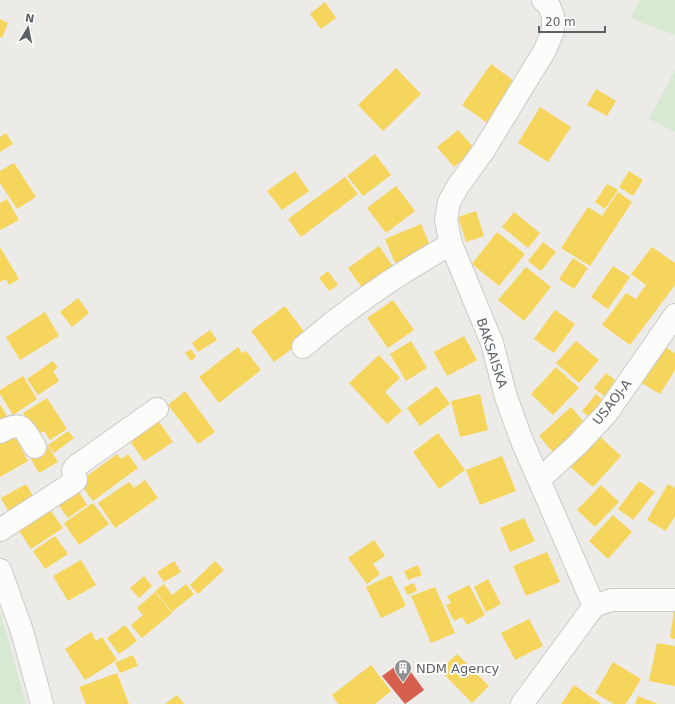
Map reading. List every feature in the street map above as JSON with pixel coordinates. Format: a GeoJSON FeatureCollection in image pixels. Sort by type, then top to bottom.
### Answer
{"type":"FeatureCollection","features":[{"type":"Feature","properties":{"kind":"street","name":"BAKSAISKA"},"geometry":{"type":"LineString","coordinates":[[542,0],[549,6],[553,16],[553,31],[545,50],[449,202],[446,220],[451,244],[492,343],[506,397],[522,441],[594,606]]}},
{"type":"Feature","properties":{"kind":"street"},"geometry":{"type":"LineString","coordinates":[[303,347],[358,303],[418,262],[451,244]]}},
{"type":"Feature","properties":{"kind":"street","name":"USAOJ-A"},"geometry":{"type":"LineString","coordinates":[[539,480],[578,444],[607,413],[675,315]]}},
{"type":"Feature","properties":{"kind":"street"},"geometry":{"type":"LineString","coordinates":[[0,530],[74,482],[76,480],[73,471],[75,467],[157,408]]}},
{"type":"Feature","properties":{"kind":"street"},"geometry":{"type":"LineString","coordinates":[[0,432],[11,426],[17,425],[22,427],[35,447]]}},
{"type":"Feature","properties":{"kind":"street"},"geometry":{"type":"LineString","coordinates":[[0,570],[22,632],[42,704]]}},
{"type":"Feature","properties":{"kind":"street"},"geometry":{"type":"LineString","coordinates":[[522,704],[594,606],[611,600],[673,597]]}},
{"type":"Feature","properties":{"kind":"green space"},"geometry":{"type":"Polygon","coordinates":[[[640,0],[675,0],[675,35],[630,18],[640,0]]]}},
{"type":"Feature","properties":{"kind":"green space"},"geometry":{"type":"Polygon","coordinates":[[[675,70],[675,132],[649,119],[675,70]]]}},
{"type":"Feature","properties":{"kind":"green space"},"geometry":{"type":"Polygon","coordinates":[[[0,610],[26,704],[0,704],[0,610]]]}},
{"type":"Feature","properties":{"kind":"building: Homes"},"geometry":{"type":"Polygon","coordinates":[[[325,2],[336,18],[321,29],[310,14],[325,2]]]}},
{"type":"Feature","properties":{"kind":"building: Homes"},"geometry":{"type":"Polygon","coordinates":[[[0,19],[8,23],[2,38],[0,37],[0,19]]]}},
{"type":"Feature","properties":{"kind":"building: Homes"},"geometry":{"type":"Polygon","coordinates":[[[491,64],[518,84],[490,125],[462,105],[491,64]]]}},
{"type":"Feature","properties":{"kind":"building: Homes"},"geometry":{"type":"Polygon","coordinates":[[[396,68],[421,94],[383,131],[358,105],[396,68]]]}},
{"type":"Feature","properties":{"kind":"building: Homes"},"geometry":{"type":"Polygon","coordinates":[[[596,89],[616,101],[607,116],[587,105],[596,89]]]}},
{"type":"Feature","properties":{"kind":"building: Homes"},"geometry":{"type":"Polygon","coordinates":[[[540,107],[571,127],[548,162],[518,143],[540,107]]]}},
{"type":"Feature","properties":{"kind":"building: Homes"},"geometry":{"type":"Polygon","coordinates":[[[458,130],[475,149],[454,167],[437,147],[458,130]]]}},
{"type":"Feature","properties":{"kind":"building: Homes"},"geometry":{"type":"Polygon","coordinates":[[[6,133],[13,144],[0,152],[0,137],[6,133]]]}},
{"type":"Feature","properties":{"kind":"building: Homes"},"geometry":{"type":"Polygon","coordinates":[[[375,154],[391,175],[363,196],[347,176],[375,154]]]}},
{"type":"Feature","properties":{"kind":"building: Homes"},"geometry":{"type":"Polygon","coordinates":[[[14,163],[36,197],[17,209],[0,183],[0,171],[14,163]]]}},
{"type":"Feature","properties":{"kind":"building: Homes"},"geometry":{"type":"Polygon","coordinates":[[[295,171],[309,191],[282,210],[267,191],[295,171]]]}},
{"type":"Feature","properties":{"kind":"building: Homes"},"geometry":{"type":"Polygon","coordinates":[[[629,171],[643,180],[633,196],[619,187],[629,171]]]}},
{"type":"Feature","properties":{"kind":"building: Homes"},"geometry":{"type":"Polygon","coordinates":[[[345,177],[358,194],[301,237],[288,219],[345,177]]]}},
{"type":"Feature","properties":{"kind":"building: Homes"},"geometry":{"type":"Polygon","coordinates":[[[607,184],[618,190],[605,209],[595,202],[607,184]]]}},
{"type":"Feature","properties":{"kind":"building: Homes"},"geometry":{"type":"Polygon","coordinates":[[[396,186],[415,211],[386,233],[367,208],[396,186]]]}},
{"type":"Feature","properties":{"kind":"building: Homes"},"geometry":{"type":"Polygon","coordinates":[[[618,192],[632,202],[590,266],[561,248],[588,207],[602,216],[618,192]]]}},
{"type":"Feature","properties":{"kind":"building: Homes"},"geometry":{"type":"Polygon","coordinates":[[[7,199],[19,220],[0,230],[0,203],[7,199]]]}},
{"type":"Feature","properties":{"kind":"building: Homes"},"geometry":{"type":"Polygon","coordinates":[[[476,211],[484,236],[466,242],[458,217],[476,211]]]}},
{"type":"Feature","properties":{"kind":"building: Homes"},"geometry":{"type":"Polygon","coordinates":[[[514,212],[540,233],[528,248],[502,227],[514,212]]]}},
{"type":"Feature","properties":{"kind":"building: Homes"},"geometry":{"type":"Polygon","coordinates":[[[421,224],[431,248],[395,263],[385,239],[421,224]]]}},
{"type":"Feature","properties":{"kind":"building: Homes"},"geometry":{"type":"Polygon","coordinates":[[[497,232],[525,254],[499,286],[472,264],[497,232]]]}},
{"type":"Feature","properties":{"kind":"building: Homes"},"geometry":{"type":"Polygon","coordinates":[[[543,242],[556,252],[541,271],[528,261],[543,242]]]}},
{"type":"Feature","properties":{"kind":"building: Homes"},"geometry":{"type":"Polygon","coordinates":[[[379,246],[396,271],[365,292],[348,268],[379,246]]]}},
{"type":"Feature","properties":{"kind":"building: Homes"},"geometry":{"type":"Polygon","coordinates":[[[0,247],[19,279],[9,285],[6,279],[0,282],[0,247]]]}},
{"type":"Feature","properties":{"kind":"building: Homes"},"geometry":{"type":"Polygon","coordinates":[[[652,247],[675,263],[675,285],[630,345],[602,325],[626,293],[636,299],[646,285],[631,274],[652,247]]]}},
{"type":"Feature","properties":{"kind":"building: Homes"},"geometry":{"type":"Polygon","coordinates":[[[573,258],[588,268],[574,289],[559,279],[573,258]]]}},
{"type":"Feature","properties":{"kind":"building: Homes"},"geometry":{"type":"Polygon","coordinates":[[[613,266],[630,277],[608,309],[591,297],[613,266]]]}},
{"type":"Feature","properties":{"kind":"building: Homes"},"geometry":{"type":"Polygon","coordinates":[[[526,267],[551,287],[524,321],[498,300],[526,267]]]}},
{"type":"Feature","properties":{"kind":"building: Homes"},"geometry":{"type":"Polygon","coordinates":[[[328,271],[338,285],[329,291],[319,278],[328,271]]]}},
{"type":"Feature","properties":{"kind":"building: Homes"},"geometry":{"type":"Polygon","coordinates":[[[78,298],[89,313],[72,327],[60,312],[78,298]]]}},
{"type":"Feature","properties":{"kind":"building: Homes"},"geometry":{"type":"Polygon","coordinates":[[[393,300],[414,330],[388,348],[367,318],[393,300]]]}},
{"type":"Feature","properties":{"kind":"building: Homes"},"geometry":{"type":"Polygon","coordinates":[[[285,306],[308,337],[274,362],[251,331],[285,306]]]}},
{"type":"Feature","properties":{"kind":"building: Homes"},"geometry":{"type":"Polygon","coordinates":[[[555,310],[575,324],[554,353],[534,339],[555,310]]]}},
{"type":"Feature","properties":{"kind":"building: Homes"},"geometry":{"type":"Polygon","coordinates":[[[45,312],[59,336],[20,360],[6,337],[45,312]]]}},
{"type":"Feature","properties":{"kind":"building: Homes"},"geometry":{"type":"Polygon","coordinates":[[[210,330],[217,340],[198,352],[192,343],[210,330]]]}},
{"type":"Feature","properties":{"kind":"building: Homes"},"geometry":{"type":"Polygon","coordinates":[[[464,336],[477,360],[447,376],[434,352],[464,336]]]}},
{"type":"Feature","properties":{"kind":"building: Homes"},"geometry":{"type":"Polygon","coordinates":[[[411,341],[427,368],[406,381],[390,354],[411,341]]]}},
{"type":"Feature","properties":{"kind":"building: Homes"},"geometry":{"type":"Polygon","coordinates":[[[576,341],[599,360],[579,383],[556,363],[576,341]]]}},
{"type":"Feature","properties":{"kind":"building: Homes"},"geometry":{"type":"Polygon","coordinates":[[[660,344],[675,353],[675,370],[660,394],[638,381],[660,344]]]}},
{"type":"Feature","properties":{"kind":"building: Homes"},"geometry":{"type":"Polygon","coordinates":[[[238,347],[242,353],[246,351],[261,370],[219,403],[199,377],[238,347]]]}},
{"type":"Feature","properties":{"kind":"building: Homes"},"geometry":{"type":"Polygon","coordinates":[[[191,349],[196,357],[191,361],[185,353],[191,349]]]}},
{"type":"Feature","properties":{"kind":"building: Homes"},"geometry":{"type":"Polygon","coordinates":[[[379,355],[400,378],[385,392],[402,411],[387,424],[349,383],[379,355]]]}},
{"type":"Feature","properties":{"kind":"building: Homes"},"geometry":{"type":"Polygon","coordinates":[[[53,361],[58,368],[53,371],[59,381],[38,395],[27,379],[53,361]]]}},
{"type":"Feature","properties":{"kind":"building: Homes"},"geometry":{"type":"Polygon","coordinates":[[[556,367],[579,388],[553,415],[531,394],[556,367]]]}},
{"type":"Feature","properties":{"kind":"building: Homes"},"geometry":{"type":"Polygon","coordinates":[[[606,373],[615,380],[612,384],[619,389],[610,401],[594,388],[606,373]]]}},
{"type":"Feature","properties":{"kind":"building: Homes"},"geometry":{"type":"Polygon","coordinates":[[[23,376],[37,399],[13,415],[0,394],[0,390],[23,376]]]}},
{"type":"Feature","properties":{"kind":"building: Homes"},"geometry":{"type":"Polygon","coordinates":[[[437,386],[450,404],[420,426],[407,408],[437,386]]]}},
{"type":"Feature","properties":{"kind":"building: Homes"},"geometry":{"type":"Polygon","coordinates":[[[185,391],[215,432],[198,444],[168,405],[185,391]]]}},
{"type":"Feature","properties":{"kind":"building: Homes"},"geometry":{"type":"Polygon","coordinates":[[[480,394],[488,430],[460,437],[451,401],[480,394]]]}},
{"type":"Feature","properties":{"kind":"building: Homes"},"geometry":{"type":"Polygon","coordinates":[[[596,394],[609,405],[595,422],[582,411],[596,394]]]}},
{"type":"Feature","properties":{"kind":"building: Homes"},"geometry":{"type":"Polygon","coordinates":[[[47,398],[67,429],[50,440],[44,431],[36,436],[23,413],[47,398]]]}},
{"type":"Feature","properties":{"kind":"building: Homes"},"geometry":{"type":"Polygon","coordinates":[[[0,404],[9,420],[0,424],[0,404]]]}},
{"type":"Feature","properties":{"kind":"building: Homes"},"geometry":{"type":"Polygon","coordinates":[[[571,407],[591,430],[558,458],[539,436],[571,407]]]}},
{"type":"Feature","properties":{"kind":"building: Homes"},"geometry":{"type":"Polygon","coordinates":[[[157,419],[173,442],[144,461],[128,438],[157,419]]]}},
{"type":"Feature","properties":{"kind":"building: Homes"},"geometry":{"type":"Polygon","coordinates":[[[68,431],[74,438],[54,453],[48,445],[68,431]]]}},
{"type":"Feature","properties":{"kind":"building: Homes"},"geometry":{"type":"Polygon","coordinates":[[[438,433],[465,470],[439,489],[413,452],[438,433]]]}},
{"type":"Feature","properties":{"kind":"building: Homes"},"geometry":{"type":"Polygon","coordinates":[[[596,433],[621,456],[593,487],[568,465],[596,433]]]}},
{"type":"Feature","properties":{"kind":"building: Homes"},"geometry":{"type":"Polygon","coordinates":[[[15,436],[28,461],[0,477],[0,443],[15,436]]]}},
{"type":"Feature","properties":{"kind":"building: Homes"},"geometry":{"type":"Polygon","coordinates":[[[48,446],[58,462],[39,473],[30,457],[48,446]]]}},
{"type":"Feature","properties":{"kind":"building: Homes"},"geometry":{"type":"Polygon","coordinates":[[[117,454],[121,459],[128,454],[138,468],[93,501],[79,482],[117,454]]]}},
{"type":"Feature","properties":{"kind":"building: Homes"},"geometry":{"type":"Polygon","coordinates":[[[502,456],[516,491],[480,505],[466,470],[502,456]]]}},
{"type":"Feature","properties":{"kind":"building: Homes"},"geometry":{"type":"Polygon","coordinates":[[[145,480],[158,498],[115,528],[98,503],[129,482],[134,488],[145,480]]]}},
{"type":"Feature","properties":{"kind":"building: Homes"},"geometry":{"type":"Polygon","coordinates":[[[639,481],[655,492],[633,520],[618,509],[639,481]]]}},
{"type":"Feature","properties":{"kind":"building: Homes"},"geometry":{"type":"Polygon","coordinates":[[[26,484],[37,503],[12,518],[1,498],[26,484]]]}},
{"type":"Feature","properties":{"kind":"building: Homes"},"geometry":{"type":"Polygon","coordinates":[[[668,484],[675,488],[675,516],[666,531],[647,520],[668,484]]]}},
{"type":"Feature","properties":{"kind":"building: Homes"},"geometry":{"type":"Polygon","coordinates":[[[601,485],[619,502],[595,527],[577,510],[601,485]]]}},
{"type":"Feature","properties":{"kind":"building: Homes"},"geometry":{"type":"Polygon","coordinates":[[[77,489],[87,505],[68,518],[57,503],[77,489]]]}},
{"type":"Feature","properties":{"kind":"building: Homes"},"geometry":{"type":"Polygon","coordinates":[[[93,503],[109,524],[79,545],[64,523],[93,503]]]}},
{"type":"Feature","properties":{"kind":"building: Homes"},"geometry":{"type":"Polygon","coordinates":[[[49,508],[63,528],[31,549],[18,529],[49,508]]]}},
{"type":"Feature","properties":{"kind":"building: Homes"},"geometry":{"type":"Polygon","coordinates":[[[613,515],[632,532],[608,559],[589,541],[613,515]]]}},
{"type":"Feature","properties":{"kind":"building: Homes"},"geometry":{"type":"Polygon","coordinates":[[[524,518],[535,541],[510,552],[500,528],[524,518]]]}},
{"type":"Feature","properties":{"kind":"building: Homes"},"geometry":{"type":"Polygon","coordinates":[[[55,536],[68,554],[45,569],[33,551],[55,536]]]}},
{"type":"Feature","properties":{"kind":"building: Homes"},"geometry":{"type":"Polygon","coordinates":[[[374,540],[385,556],[373,564],[380,574],[367,584],[348,558],[374,540]]]}},
{"type":"Feature","properties":{"kind":"building: Homes"},"geometry":{"type":"Polygon","coordinates":[[[547,552],[560,582],[526,596],[513,566],[547,552]]]}},
{"type":"Feature","properties":{"kind":"building: Homes"},"geometry":{"type":"Polygon","coordinates":[[[81,560],[96,585],[68,601],[53,576],[81,560]]]}},
{"type":"Feature","properties":{"kind":"building: Homes"},"geometry":{"type":"Polygon","coordinates":[[[174,561],[181,572],[164,582],[157,572],[174,561]]]}},
{"type":"Feature","properties":{"kind":"building: Homes"},"geometry":{"type":"Polygon","coordinates":[[[215,561],[224,570],[198,594],[190,585],[215,561]]]}},
{"type":"Feature","properties":{"kind":"building: Homes"},"geometry":{"type":"Polygon","coordinates":[[[418,565],[422,575],[408,580],[404,571],[418,565]]]}},
{"type":"Feature","properties":{"kind":"building: Homes"},"geometry":{"type":"Polygon","coordinates":[[[391,575],[406,606],[381,618],[366,587],[391,575]]]}},
{"type":"Feature","properties":{"kind":"building: Homes"},"geometry":{"type":"Polygon","coordinates":[[[144,576],[152,586],[139,598],[130,588],[144,576]]]}},
{"type":"Feature","properties":{"kind":"building: Homes"},"geometry":{"type":"Polygon","coordinates":[[[488,579],[501,604],[486,612],[474,587],[488,579]]]}},
{"type":"Feature","properties":{"kind":"building: Homes"},"geometry":{"type":"Polygon","coordinates":[[[414,583],[417,591],[407,595],[404,587],[414,583]]]}},
{"type":"Feature","properties":{"kind":"building: Homes"},"geometry":{"type":"Polygon","coordinates":[[[164,584],[172,595],[186,584],[194,594],[172,612],[155,591],[164,584]]]}},
{"type":"Feature","properties":{"kind":"building: Homes"},"geometry":{"type":"Polygon","coordinates":[[[469,585],[485,615],[467,625],[462,617],[454,621],[446,605],[451,603],[447,596],[469,585]]]}},
{"type":"Feature","properties":{"kind":"building: Homes"},"geometry":{"type":"Polygon","coordinates":[[[435,587],[455,633],[431,643],[411,596],[435,587]]]}},
{"type":"Feature","properties":{"kind":"building: Homes"},"geometry":{"type":"Polygon","coordinates":[[[155,592],[172,613],[142,638],[131,625],[143,615],[137,608],[155,592]]]}},
{"type":"Feature","properties":{"kind":"building: Homes"},"geometry":{"type":"Polygon","coordinates":[[[675,610],[675,639],[670,638],[675,610]]]}},
{"type":"Feature","properties":{"kind":"building: Homes"},"geometry":{"type":"Polygon","coordinates":[[[529,619],[543,646],[515,660],[501,633],[529,619]]]}},
{"type":"Feature","properties":{"kind":"building: Homes"},"geometry":{"type":"Polygon","coordinates":[[[125,625],[137,641],[119,654],[107,638],[125,625]]]}},
{"type":"Feature","properties":{"kind":"building: Homes"},"geometry":{"type":"Polygon","coordinates":[[[91,632],[96,641],[102,637],[117,660],[85,680],[65,649],[91,632]]]}},
{"type":"Feature","properties":{"kind":"building: Homes"},"geometry":{"type":"Polygon","coordinates":[[[657,643],[675,646],[675,686],[649,681],[657,643]]]}},
{"type":"Feature","properties":{"kind":"building: Homes"},"geometry":{"type":"Polygon","coordinates":[[[457,654],[489,686],[472,703],[440,670],[457,654]]]}},
{"type":"Feature","properties":{"kind":"building: Homes"},"geometry":{"type":"Polygon","coordinates":[[[133,655],[138,666],[120,673],[115,663],[133,655]]]}},
{"type":"Feature","properties":{"kind":"building: Homes"},"geometry":{"type":"Polygon","coordinates":[[[613,662],[641,679],[626,704],[614,704],[595,693],[613,662]]]}},
{"type":"Feature","properties":{"kind":"building: Homes"},"geometry":{"type":"Polygon","coordinates":[[[371,665],[391,691],[375,704],[338,704],[332,695],[371,665]]]}},
{"type":"Feature","properties":{"kind":"building: Homes"},"geometry":{"type":"Polygon","coordinates":[[[117,673],[129,704],[86,704],[79,687],[117,673]]]}},
{"type":"Feature","properties":{"kind":"building: Homes"},"geometry":{"type":"Polygon","coordinates":[[[574,685],[601,704],[561,704],[574,685]]]}},
{"type":"Feature","properties":{"kind":"building: Homes"},"geometry":{"type":"Polygon","coordinates":[[[177,695],[184,704],[165,704],[177,695]]]}},
{"type":"Feature","properties":{"kind":"building: Homes"},"geometry":{"type":"Polygon","coordinates":[[[638,696],[658,704],[635,704],[638,696]]]}},
{"type":"Feature","properties":{"kind":"building: Shops","name":"NDM Agency"},"geometry":{"type":"Polygon","coordinates":[[[403,661],[424,690],[405,704],[382,676],[403,661]]]}},
{"type":"Feature","properties":{"kind":"place","name":"NDM Agency"},"geometry":{"type":"Point","coordinates":[403,683]}}]}
